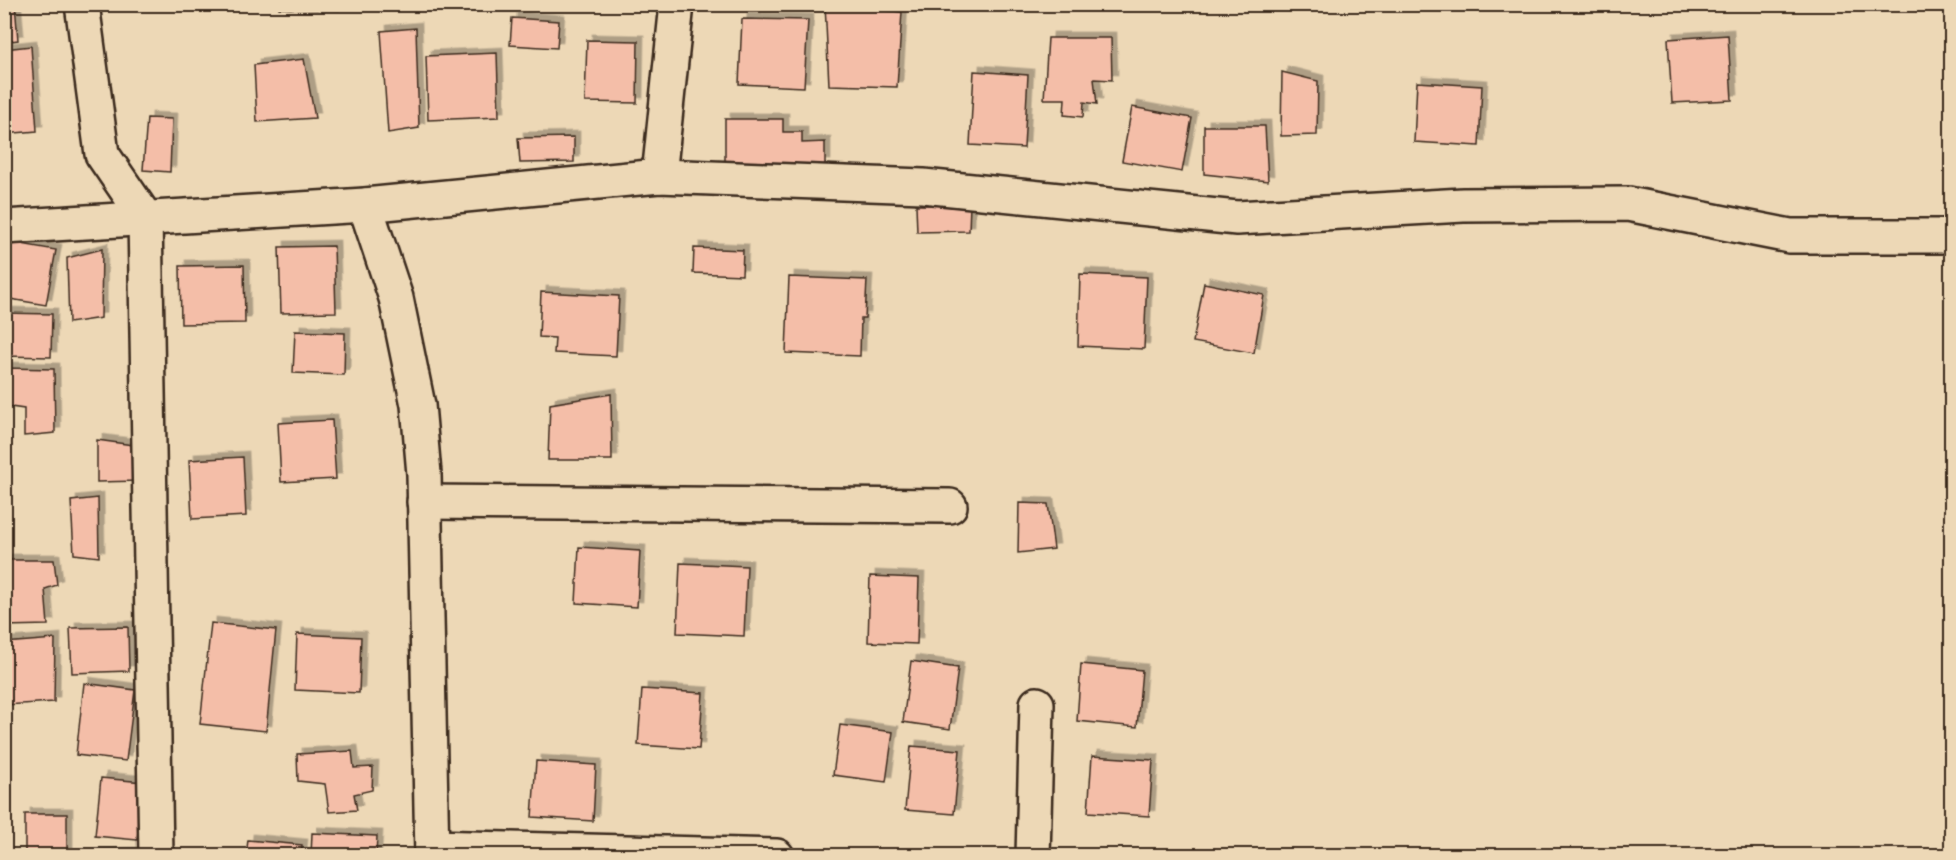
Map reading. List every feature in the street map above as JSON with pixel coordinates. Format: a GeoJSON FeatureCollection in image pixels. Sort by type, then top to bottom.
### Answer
{"type":"FeatureCollection","features":[{"type":"Feature","properties":{"kind":"street"},"geometry":{"type":"LineString","coordinates":[[82,4],[102,154],[145,217],[156,855]]}},
{"type":"Feature","properties":{"kind":"street"},"geometry":{"type":"LineString","coordinates":[[659,176],[677,4]]}},
{"type":"Feature","properties":{"kind":"street"},"geometry":{"type":"LineString","coordinates":[[4,227],[365,205],[659,176],[923,186],[1237,218],[1463,205],[1628,204],[1790,236],[1952,236]]}},
{"type":"Feature","properties":{"kind":"street"},"geometry":{"type":"LineString","coordinates":[[365,205],[396,298],[415,393],[424,502],[432,851],[777,855]]}},
{"type":"Feature","properties":{"kind":"street"},"geometry":{"type":"LineString","coordinates":[[424,502],[950,506]]}},
{"type":"Feature","properties":{"kind":"street"},"geometry":{"type":"LineString","coordinates":[[1033,855],[1037,704]]}},
{"type":"Feature","properties":{"kind":"building"},"geometry":{"type":"Polygon","coordinates":[[[4,4],[15,4],[18,40],[4,42],[4,4]]]}},
{"type":"Feature","properties":{"kind":"building"},"geometry":{"type":"Polygon","coordinates":[[[279,4],[339,4],[339,10],[279,8],[279,4]]]}},
{"type":"Feature","properties":{"kind":"building"},"geometry":{"type":"Polygon","coordinates":[[[825,4],[902,12],[897,87],[829,85],[825,4]]]}},
{"type":"Feature","properties":{"kind":"building"},"geometry":{"type":"Polygon","coordinates":[[[512,18],[559,21],[557,48],[510,45],[512,18]]]}},
{"type":"Feature","properties":{"kind":"building"},"geometry":{"type":"Polygon","coordinates":[[[742,19],[808,20],[804,87],[739,84],[742,19]]]}},
{"type":"Feature","properties":{"kind":"building"},"geometry":{"type":"Polygon","coordinates":[[[416,28],[419,128],[388,133],[381,31],[416,28]]]}},
{"type":"Feature","properties":{"kind":"building"},"geometry":{"type":"Polygon","coordinates":[[[1728,35],[1732,100],[1672,103],[1668,39],[1728,35]]]}},
{"type":"Feature","properties":{"kind":"building"},"geometry":{"type":"Polygon","coordinates":[[[1048,38],[1111,38],[1112,80],[1094,79],[1097,104],[1084,102],[1083,117],[1064,115],[1065,99],[1044,99],[1048,38]]]}},
{"type":"Feature","properties":{"kind":"building"},"geometry":{"type":"Polygon","coordinates":[[[587,40],[638,41],[637,103],[585,102],[587,40]]]}},
{"type":"Feature","properties":{"kind":"building"},"geometry":{"type":"Polygon","coordinates":[[[31,46],[37,131],[4,134],[4,49],[31,46]]]}},
{"type":"Feature","properties":{"kind":"building"},"geometry":{"type":"Polygon","coordinates":[[[497,53],[499,117],[428,120],[426,56],[497,53]]]}},
{"type":"Feature","properties":{"kind":"building"},"geometry":{"type":"Polygon","coordinates":[[[304,59],[315,118],[257,122],[254,65],[304,59]]]}},
{"type":"Feature","properties":{"kind":"building"},"geometry":{"type":"Polygon","coordinates":[[[974,71],[1028,75],[1024,148],[970,145],[974,71]]]}},
{"type":"Feature","properties":{"kind":"building"},"geometry":{"type":"Polygon","coordinates":[[[1282,72],[1318,81],[1317,135],[1281,136],[1282,72]]]}},
{"type":"Feature","properties":{"kind":"building"},"geometry":{"type":"Polygon","coordinates":[[[1417,82],[1482,86],[1479,146],[1414,142],[1417,82]]]}},
{"type":"Feature","properties":{"kind":"building"},"geometry":{"type":"Polygon","coordinates":[[[1132,107],[1192,118],[1182,172],[1122,161],[1132,107]]]}},
{"type":"Feature","properties":{"kind":"building"},"geometry":{"type":"Polygon","coordinates":[[[147,118],[172,119],[170,172],[143,170],[147,118]]]}},
{"type":"Feature","properties":{"kind":"building"},"geometry":{"type":"Polygon","coordinates":[[[725,119],[783,119],[783,132],[802,132],[802,143],[825,142],[825,165],[725,164],[725,119]]]}},
{"type":"Feature","properties":{"kind":"building"},"geometry":{"type":"Polygon","coordinates":[[[1204,126],[1265,126],[1268,181],[1204,174],[1204,126]]]}},
{"type":"Feature","properties":{"kind":"building"},"geometry":{"type":"Polygon","coordinates":[[[574,137],[574,162],[520,163],[518,138],[574,137]]]}},
{"type":"Feature","properties":{"kind":"building"},"geometry":{"type":"Polygon","coordinates":[[[916,205],[970,205],[969,231],[917,232],[916,205]]]}},
{"type":"Feature","properties":{"kind":"building"},"geometry":{"type":"Polygon","coordinates":[[[4,241],[56,250],[46,305],[4,298],[4,241]]]}},
{"type":"Feature","properties":{"kind":"building"},"geometry":{"type":"Polygon","coordinates":[[[334,246],[336,312],[281,313],[279,247],[334,246]]]}},
{"type":"Feature","properties":{"kind":"building"},"geometry":{"type":"Polygon","coordinates":[[[694,248],[743,250],[742,275],[693,273],[694,248]]]}},
{"type":"Feature","properties":{"kind":"building"},"geometry":{"type":"Polygon","coordinates":[[[102,249],[101,318],[69,323],[67,258],[102,249]]]}},
{"type":"Feature","properties":{"kind":"building"},"geometry":{"type":"Polygon","coordinates":[[[244,265],[245,323],[181,324],[180,266],[244,265]]]}},
{"type":"Feature","properties":{"kind":"building"},"geometry":{"type":"Polygon","coordinates":[[[1080,274],[1147,277],[1144,349],[1078,346],[1080,274]]]}},
{"type":"Feature","properties":{"kind":"building"},"geometry":{"type":"Polygon","coordinates":[[[789,277],[867,280],[865,318],[861,318],[860,356],[786,353],[789,277]]]}},
{"type":"Feature","properties":{"kind":"building"},"geometry":{"type":"Polygon","coordinates":[[[1204,283],[1264,295],[1254,353],[1193,342],[1204,283]]]}},
{"type":"Feature","properties":{"kind":"building"},"geometry":{"type":"Polygon","coordinates":[[[541,292],[619,296],[616,356],[554,353],[555,338],[539,337],[541,292]]]}},
{"type":"Feature","properties":{"kind":"building"},"geometry":{"type":"Polygon","coordinates":[[[4,313],[52,314],[51,357],[4,356],[4,313]]]}},
{"type":"Feature","properties":{"kind":"building"},"geometry":{"type":"Polygon","coordinates":[[[295,331],[345,333],[344,375],[293,373],[295,331]]]}},
{"type":"Feature","properties":{"kind":"building"},"geometry":{"type":"Polygon","coordinates":[[[4,368],[54,369],[55,433],[24,436],[24,409],[4,406],[4,368]]]}},
{"type":"Feature","properties":{"kind":"building"},"geometry":{"type":"Polygon","coordinates":[[[611,394],[612,460],[548,460],[550,404],[611,394]]]}},
{"type":"Feature","properties":{"kind":"building"},"geometry":{"type":"Polygon","coordinates":[[[332,420],[336,479],[281,482],[278,423],[332,420]]]}},
{"type":"Feature","properties":{"kind":"building"},"geometry":{"type":"Polygon","coordinates":[[[97,440],[140,446],[139,481],[97,482],[97,440]]]}},
{"type":"Feature","properties":{"kind":"building"},"geometry":{"type":"Polygon","coordinates":[[[243,457],[246,516],[192,519],[189,460],[243,457]]]}},
{"type":"Feature","properties":{"kind":"building"},"geometry":{"type":"Polygon","coordinates":[[[98,498],[99,557],[74,554],[71,501],[98,498]]]}},
{"type":"Feature","properties":{"kind":"building"},"geometry":{"type":"Polygon","coordinates":[[[1019,503],[1048,504],[1054,549],[1018,553],[1019,503]]]}},
{"type":"Feature","properties":{"kind":"building"},"geometry":{"type":"Polygon","coordinates":[[[579,547],[640,551],[637,607],[576,603],[579,547]]]}},
{"type":"Feature","properties":{"kind":"building"},"geometry":{"type":"Polygon","coordinates":[[[4,560],[54,560],[57,585],[45,589],[48,625],[4,626],[4,560]]]}},
{"type":"Feature","properties":{"kind":"building"},"geometry":{"type":"Polygon","coordinates":[[[680,563],[747,566],[744,636],[677,633],[680,563]]]}},
{"type":"Feature","properties":{"kind":"building"},"geometry":{"type":"Polygon","coordinates":[[[870,576],[919,578],[917,644],[868,642],[870,576]]]}},
{"type":"Feature","properties":{"kind":"building"},"geometry":{"type":"Polygon","coordinates":[[[211,623],[276,630],[266,731],[200,724],[211,623]]]}},
{"type":"Feature","properties":{"kind":"building"},"geometry":{"type":"Polygon","coordinates":[[[128,627],[129,671],[72,673],[70,628],[128,627]]]}},
{"type":"Feature","properties":{"kind":"building"},"geometry":{"type":"Polygon","coordinates":[[[297,634],[361,637],[359,693],[295,690],[297,634]]]}},
{"type":"Feature","properties":{"kind":"building"},"geometry":{"type":"Polygon","coordinates":[[[55,639],[54,702],[4,705],[4,643],[55,639]]]}},
{"type":"Feature","properties":{"kind":"building"},"geometry":{"type":"Polygon","coordinates":[[[911,661],[958,668],[950,729],[903,722],[911,661]]]}},
{"type":"Feature","properties":{"kind":"building"},"geometry":{"type":"Polygon","coordinates":[[[1081,664],[1142,670],[1137,727],[1077,721],[1081,664]]]}},
{"type":"Feature","properties":{"kind":"building"},"geometry":{"type":"Polygon","coordinates":[[[84,683],[135,690],[126,761],[76,755],[84,683]]]}},
{"type":"Feature","properties":{"kind":"building"},"geometry":{"type":"Polygon","coordinates":[[[642,689],[703,693],[699,749],[638,745],[642,689]]]}},
{"type":"Feature","properties":{"kind":"building"},"geometry":{"type":"Polygon","coordinates":[[[840,725],[893,732],[886,782],[833,775],[840,725]]]}},
{"type":"Feature","properties":{"kind":"building"},"geometry":{"type":"Polygon","coordinates":[[[911,746],[960,750],[954,814],[905,810],[911,746]]]}},
{"type":"Feature","properties":{"kind":"building"},"geometry":{"type":"Polygon","coordinates":[[[352,751],[354,768],[373,767],[372,790],[354,794],[357,810],[329,812],[325,784],[298,781],[297,754],[352,751]]]}},
{"type":"Feature","properties":{"kind":"building"},"geometry":{"type":"Polygon","coordinates":[[[1092,756],[1153,760],[1149,816],[1088,812],[1092,756]]]}},
{"type":"Feature","properties":{"kind":"building"},"geometry":{"type":"Polygon","coordinates":[[[536,761],[596,765],[593,821],[532,817],[536,761]]]}},
{"type":"Feature","properties":{"kind":"building"},"geometry":{"type":"Polygon","coordinates":[[[101,778],[143,782],[137,840],[95,836],[101,778]]]}},
{"type":"Feature","properties":{"kind":"building"},"geometry":{"type":"Polygon","coordinates":[[[25,814],[67,814],[67,856],[25,856],[25,814]]]}},
{"type":"Feature","properties":{"kind":"building"},"geometry":{"type":"Polygon","coordinates":[[[312,833],[377,836],[376,856],[311,856],[312,833]]]}},
{"type":"Feature","properties":{"kind":"building"},"geometry":{"type":"Polygon","coordinates":[[[248,840],[302,845],[301,856],[246,856],[248,840]]]}},
{"type":"Feature","properties":{"kind":"building"},"geometry":{"type":"Polygon","coordinates":[[[143,853],[143,856],[93,856],[93,854],[143,853]]]}}]}
